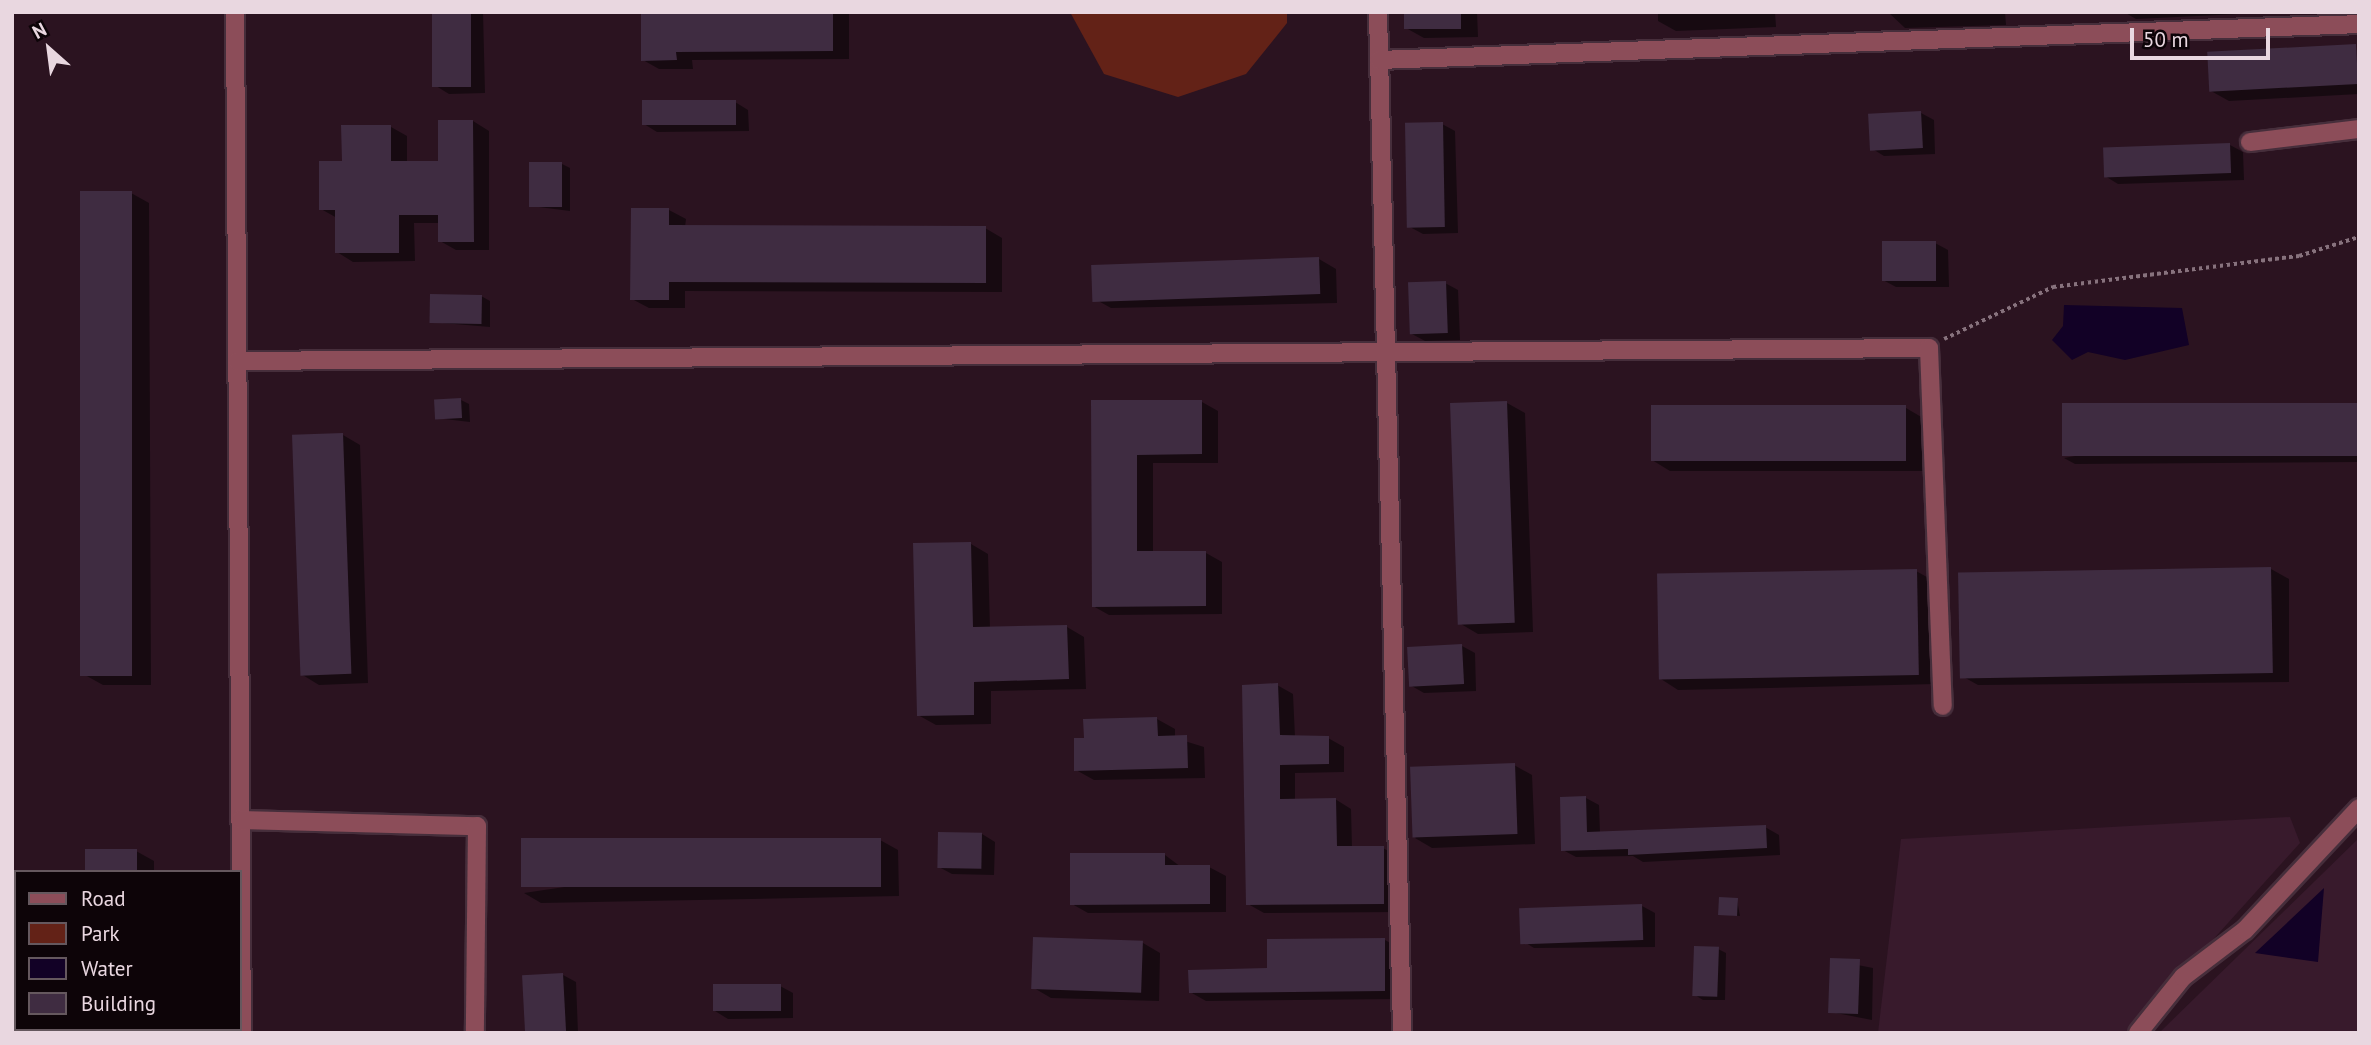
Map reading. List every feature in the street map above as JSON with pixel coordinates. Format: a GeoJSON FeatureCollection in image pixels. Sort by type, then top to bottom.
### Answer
{"type":"FeatureCollection","features":[{"type":"Feature","properties":{"kind":"lane"},"geometry":{"type":"LineString","coordinates":[[235,12],[240,870]]}},
{"type":"Feature","properties":{"kind":"lane"},"geometry":{"type":"LineString","coordinates":[[1378,12],[1402,1033]]}},
{"type":"Feature","properties":{"kind":"lane"},"geometry":{"type":"LineString","coordinates":[[1379,60],[2359,24]]}},
{"type":"Feature","properties":{"kind":"lane"},"geometry":{"type":"LineString","coordinates":[[2250,142],[2359,129]]}},
{"type":"Feature","properties":{"kind":"lane"},"geometry":{"type":"LineString","coordinates":[[237,361],[1928,348],[1943,706]]}},
{"type":"Feature","properties":{"kind":"lane"},"geometry":{"type":"LineString","coordinates":[[2138,1033],[2183,977],[2245,930],[2359,808]]}},
{"type":"Feature","properties":{"kind":"lane"},"geometry":{"type":"LineString","coordinates":[[240,820],[477,826],[475,1033]]}},
{"type":"Feature","properties":{"kind":"path"},"geometry":{"type":"LineString","coordinates":[[1928,348],[2000,307],[2053,287],[2299,256],[2359,237]]}},
{"type":"Feature","properties":{"kind":"shaded area"},"geometry":{"type":"Polygon","coordinates":[[[2290,817],[2300,843],[2129,1033],[1878,1033],[1901,839],[2290,817]]]}},
{"type":"Feature","properties":{"kind":"shaded area"},"geometry":{"type":"Polygon","coordinates":[[[2359,838],[2359,1033],[2159,1033],[2359,838]]]}},
{"type":"Feature","properties":{"kind":"green space"},"geometry":{"type":"Polygon","coordinates":[[[1070,12],[1287,12],[1287,23],[1246,74],[1178,97],[1104,74],[1070,12]]]}},
{"type":"Feature","properties":{"kind":"water"},"geometry":{"type":"Polygon","coordinates":[[[2064,305],[2182,308],[2189,345],[2125,360],[2088,352],[2072,360],[2052,340],[2063,326],[2064,305]]]}},
{"type":"Feature","properties":{"kind":"water"},"geometry":{"type":"Polygon","coordinates":[[[2324,888],[2318,962],[2255,953],[2324,888]]]}},
{"type":"Feature","properties":{"kind":"building"},"geometry":{"type":"Polygon","coordinates":[[[432,12],[471,12],[471,87],[432,87],[432,12]]]}},
{"type":"Feature","properties":{"kind":"building"},"geometry":{"type":"Polygon","coordinates":[[[641,12],[833,12],[833,51],[676,52],[677,60],[641,61],[641,12]]]}},
{"type":"Feature","properties":{"kind":"building"},"geometry":{"type":"Polygon","coordinates":[[[1404,12],[1461,12],[1461,29],[1404,29],[1404,12]]]}},
{"type":"Feature","properties":{"kind":"building"},"geometry":{"type":"Polygon","coordinates":[[[2356,44],[2358,84],[2209,92],[2207,52],[2356,44]]]}},
{"type":"Feature","properties":{"kind":"building"},"geometry":{"type":"Polygon","coordinates":[[[642,100],[736,100],[736,125],[642,125],[642,100]]]}},
{"type":"Feature","properties":{"kind":"building"},"geometry":{"type":"Polygon","coordinates":[[[1921,111],[1923,148],[1870,151],[1868,114],[1921,111]]]}},
{"type":"Feature","properties":{"kind":"building"},"geometry":{"type":"Polygon","coordinates":[[[438,120],[473,120],[474,242],[438,242],[438,215],[399,215],[399,253],[335,253],[335,210],[319,210],[319,161],[342,161],[341,125],[391,125],[391,161],[438,161],[438,120]]]}},
{"type":"Feature","properties":{"kind":"building"},"geometry":{"type":"Polygon","coordinates":[[[1443,122],[1445,227],[1407,228],[1405,123],[1443,122]]]}},
{"type":"Feature","properties":{"kind":"building"},"geometry":{"type":"Polygon","coordinates":[[[2230,143],[2231,173],[2104,177],[2103,147],[2230,143]]]}},
{"type":"Feature","properties":{"kind":"building"},"geometry":{"type":"Polygon","coordinates":[[[529,162],[562,162],[562,207],[529,207],[529,162]]]}},
{"type":"Feature","properties":{"kind":"building"},"geometry":{"type":"Polygon","coordinates":[[[80,191],[132,191],[132,676],[80,676],[80,191]]]}},
{"type":"Feature","properties":{"kind":"building"},"geometry":{"type":"Polygon","coordinates":[[[631,208],[669,208],[669,225],[986,226],[986,283],[669,282],[669,300],[630,300],[631,208]]]}},
{"type":"Feature","properties":{"kind":"building"},"geometry":{"type":"Polygon","coordinates":[[[1882,241],[1936,241],[1936,281],[1882,281],[1882,241]]]}},
{"type":"Feature","properties":{"kind":"building"},"geometry":{"type":"Polygon","coordinates":[[[1319,257],[1320,294],[1092,302],[1091,265],[1319,257]]]}},
{"type":"Feature","properties":{"kind":"building"},"geometry":{"type":"Polygon","coordinates":[[[1446,281],[1448,333],[1410,334],[1408,282],[1446,281]]]}},
{"type":"Feature","properties":{"kind":"building"},"geometry":{"type":"Polygon","coordinates":[[[430,294],[482,295],[481,324],[429,323],[430,294]]]}},
{"type":"Feature","properties":{"kind":"building"},"geometry":{"type":"Polygon","coordinates":[[[461,398],[462,418],[435,419],[434,399],[461,398]]]}},
{"type":"Feature","properties":{"kind":"building"},"geometry":{"type":"Polygon","coordinates":[[[1091,400],[1202,400],[1202,454],[1137,455],[1137,551],[1206,551],[1206,606],[1092,607],[1091,400]]]}},
{"type":"Feature","properties":{"kind":"building"},"geometry":{"type":"Polygon","coordinates":[[[1507,401],[1515,623],[1458,625],[1450,403],[1507,401]]]}},
{"type":"Feature","properties":{"kind":"building"},"geometry":{"type":"Polygon","coordinates":[[[2062,403],[2359,403],[2359,456],[2062,456],[2062,403]]]}},
{"type":"Feature","properties":{"kind":"building"},"geometry":{"type":"Polygon","coordinates":[[[1651,405],[1906,405],[1906,461],[1651,461],[1651,405]]]}},
{"type":"Feature","properties":{"kind":"building"},"geometry":{"type":"Polygon","coordinates":[[[343,433],[351,674],[300,676],[292,435],[343,433]]]}},
{"type":"Feature","properties":{"kind":"building"},"geometry":{"type":"Polygon","coordinates":[[[971,542],[973,627],[1067,625],[1069,679],[974,682],[974,715],[917,716],[913,543],[971,542]]]}},
{"type":"Feature","properties":{"kind":"building"},"geometry":{"type":"Polygon","coordinates":[[[2271,567],[2273,673],[1960,678],[1958,572],[2271,567]]]}},
{"type":"Feature","properties":{"kind":"building"},"geometry":{"type":"Polygon","coordinates":[[[1917,569],[1919,675],[1659,680],[1657,574],[1917,569]]]}},
{"type":"Feature","properties":{"kind":"building"},"geometry":{"type":"Polygon","coordinates":[[[1462,644],[1464,684],[1409,687],[1407,647],[1462,644]]]}},
{"type":"Feature","properties":{"kind":"building"},"geometry":{"type":"Polygon","coordinates":[[[1278,683],[1280,735],[1329,736],[1329,764],[1280,765],[1280,799],[1336,798],[1337,846],[1384,846],[1384,904],[1246,905],[1242,685],[1278,683]]]}},
{"type":"Feature","properties":{"kind":"building"},"geometry":{"type":"Polygon","coordinates":[[[1157,717],[1158,736],[1187,735],[1188,768],[1074,771],[1074,738],[1084,738],[1083,719],[1157,717]]]}},
{"type":"Feature","properties":{"kind":"building"},"geometry":{"type":"Polygon","coordinates":[[[1515,763],[1517,834],[1413,838],[1410,767],[1515,763]]]}},
{"type":"Feature","properties":{"kind":"building"},"geometry":{"type":"Polygon","coordinates":[[[1586,796],[1587,832],[1766,825],[1767,848],[1628,855],[1628,849],[1561,851],[1560,797],[1586,796]]]}},
{"type":"Feature","properties":{"kind":"building"},"geometry":{"type":"Polygon","coordinates":[[[938,832],[982,833],[981,869],[937,868],[938,832]]]}},
{"type":"Feature","properties":{"kind":"building"},"geometry":{"type":"Polygon","coordinates":[[[521,838],[881,838],[881,887],[521,887],[521,838]]]}},
{"type":"Feature","properties":{"kind":"building"},"geometry":{"type":"Polygon","coordinates":[[[85,849],[137,849],[137,870],[85,870],[85,849]]]}},
{"type":"Feature","properties":{"kind":"building"},"geometry":{"type":"Polygon","coordinates":[[[1070,853],[1165,853],[1165,865],[1210,865],[1210,904],[1070,905],[1070,853]]]}},
{"type":"Feature","properties":{"kind":"building"},"geometry":{"type":"Polygon","coordinates":[[[1719,897],[1738,898],[1737,916],[1718,915],[1719,897]]]}},
{"type":"Feature","properties":{"kind":"building"},"geometry":{"type":"Polygon","coordinates":[[[1642,904],[1643,940],[1520,944],[1519,908],[1642,904]]]}},
{"type":"Feature","properties":{"kind":"building"},"geometry":{"type":"Polygon","coordinates":[[[1033,937],[1143,941],[1141,993],[1031,989],[1033,937]]]}},
{"type":"Feature","properties":{"kind":"building"},"geometry":{"type":"Polygon","coordinates":[[[1385,938],[1385,991],[1189,993],[1188,970],[1267,968],[1267,939],[1385,938]]]}},
{"type":"Feature","properties":{"kind":"building"},"geometry":{"type":"Polygon","coordinates":[[[1694,946],[1719,947],[1717,997],[1692,996],[1694,946]]]}},
{"type":"Feature","properties":{"kind":"building"},"geometry":{"type":"Polygon","coordinates":[[[1830,958],[1860,959],[1858,1014],[1828,1013],[1830,958]]]}},
{"type":"Feature","properties":{"kind":"building"},"geometry":{"type":"Polygon","coordinates":[[[563,973],[566,1033],[525,1033],[522,975],[563,973]]]}},
{"type":"Feature","properties":{"kind":"building"},"geometry":{"type":"Polygon","coordinates":[[[713,984],[781,984],[781,1011],[713,1011],[713,984]]]}}]}
